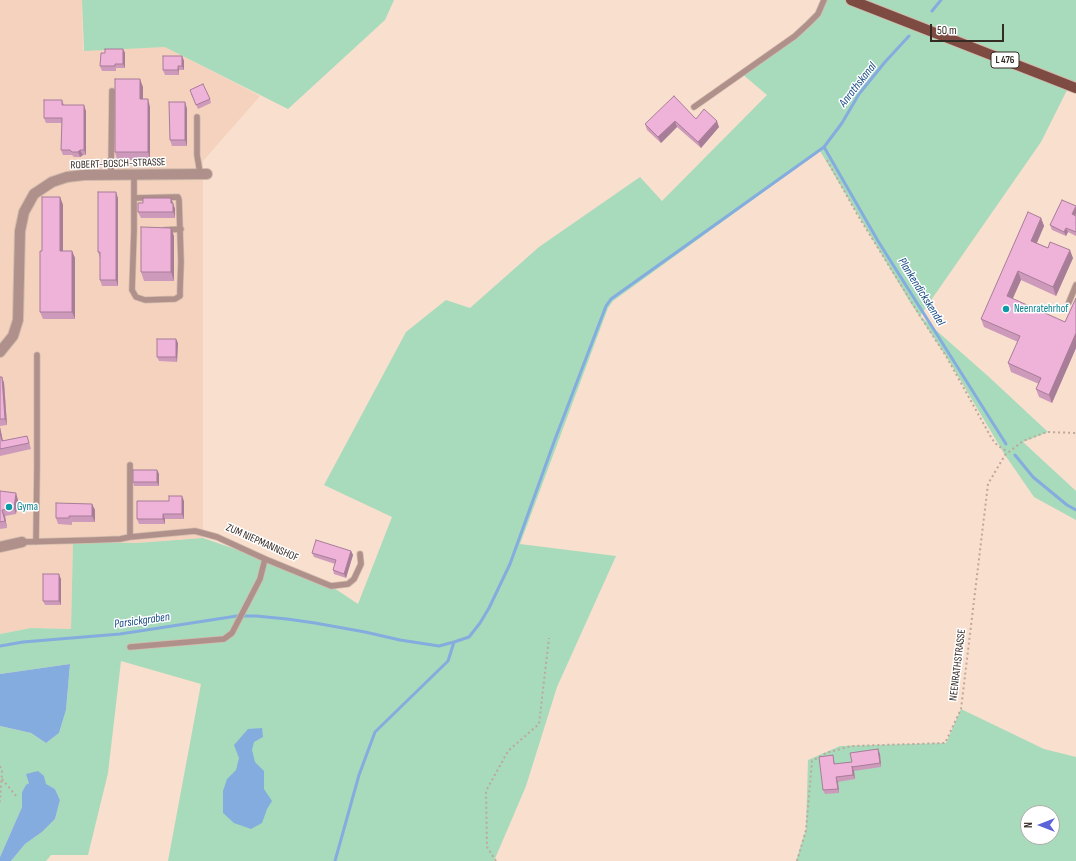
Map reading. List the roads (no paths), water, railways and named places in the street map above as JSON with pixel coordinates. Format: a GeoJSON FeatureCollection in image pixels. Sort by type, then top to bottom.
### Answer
{"type":"FeatureCollection","features":[{"type":"Feature","properties":{"kind":"main road","name":"L 476"},"geometry":{"type":"LineString","coordinates":[[851,0],[1076,88]]}},
{"type":"Feature","properties":{"kind":"street","name":"ROBERT-BOSCH-STRASSE"},"geometry":{"type":"LineString","coordinates":[[0,352],[13,336],[18,320],[20,231],[24,212],[34,194],[52,182],[67,177],[111,174],[203,174]]}},
{"type":"Feature","properties":{"kind":"street","name":"ZUM NIEPMANNSHOF"},"geometry":{"type":"LineString","coordinates":[[0,547],[22,542]]}},
{"type":"Feature","properties":{"kind":"lane"},"geometry":{"type":"LineString","coordinates":[[694,107],[795,36],[818,14],[824,0]]}},
{"type":"Feature","properties":{"kind":"lane"},"geometry":{"type":"LineString","coordinates":[[111,174],[112,91]]}},
{"type":"Feature","properties":{"kind":"lane"},"geometry":{"type":"LineString","coordinates":[[197,117],[197,155],[203,174]]}},
{"type":"Feature","properties":{"kind":"lane"},"geometry":{"type":"LineString","coordinates":[[134,174],[132,290],[136,297],[145,300],[174,299],[180,296],[181,229],[178,197],[134,198]]}},
{"type":"Feature","properties":{"kind":"lane"},"geometry":{"type":"LineString","coordinates":[[157,230],[181,229]]}},
{"type":"Feature","properties":{"kind":"lane"},"geometry":{"type":"LineString","coordinates":[[134,230],[142,230]]}},
{"type":"Feature","properties":{"kind":"lane"},"geometry":{"type":"LineString","coordinates":[[1069,302],[1076,285]]}},
{"type":"Feature","properties":{"kind":"lane"},"geometry":{"type":"LineString","coordinates":[[36,542],[37,355]]}},
{"type":"Feature","properties":{"kind":"lane"},"geometry":{"type":"LineString","coordinates":[[130,465],[130,537]]}},
{"type":"Feature","properties":{"kind":"lane","name":"ZUM NIEPMANNSHOF"},"geometry":{"type":"LineString","coordinates":[[22,542],[114,539],[195,531],[217,537],[331,586],[348,584],[354,580],[361,564],[360,554]]}},
{"type":"Feature","properties":{"kind":"lane"},"geometry":{"type":"LineString","coordinates":[[130,647],[224,639],[232,633],[238,622],[260,579],[266,559]]}},
{"type":"Feature","properties":{"kind":"water"},"geometry":{"type":"Polygon","coordinates":[[[70,664],[66,710],[59,733],[46,743],[31,733],[0,726],[0,674],[70,664]]]}},
{"type":"Feature","properties":{"kind":"water"},"geometry":{"type":"Polygon","coordinates":[[[262,728],[263,737],[254,742],[252,750],[255,762],[264,771],[264,789],[272,801],[267,809],[262,823],[251,829],[234,823],[223,813],[223,791],[227,779],[236,770],[239,758],[234,745],[248,729],[262,728]]]}},
{"type":"Feature","properties":{"kind":"water"},"geometry":{"type":"Polygon","coordinates":[[[38,771],[44,776],[46,784],[55,789],[60,800],[55,819],[42,832],[25,844],[11,861],[0,861],[0,857],[22,807],[22,792],[29,783],[26,774],[38,771]]]}},
{"type":"Feature","properties":{"kind":"waterway","name":"Anrathskanal"},"geometry":{"type":"LineString","coordinates":[[932,11],[941,0]]}},
{"type":"Feature","properties":{"kind":"waterway","name":"Parsickgraben"},"geometry":{"type":"LineString","coordinates":[[0,646],[23,642],[120,634],[237,616],[256,616],[315,623],[400,640],[439,646],[469,637],[489,608],[510,564],[554,442],[606,306],[611,299],[824,147],[842,123],[859,94],[885,62],[909,36]]}},
{"type":"Feature","properties":{"kind":"waterway","name":"Plankendickskendel"},"geometry":{"type":"LineString","coordinates":[[824,147],[878,241],[1006,444]]}},
{"type":"Feature","properties":{"kind":"waterway","name":"Plankendickskendel"},"geometry":{"type":"LineString","coordinates":[[1015,455],[1033,477],[1067,505],[1076,510]]}},
{"type":"Feature","properties":{"kind":"waterway"},"geometry":{"type":"LineString","coordinates":[[335,861],[359,775],[375,732],[448,661],[454,642]]}},
{"type":"Feature","properties":{"kind":"place","name":"Neenratehrhof"},"geometry":{"type":"Point","coordinates":[1006,309]}},
{"type":"Feature","properties":{"kind":"place","name":"Gyma"},"geometry":{"type":"Point","coordinates":[9,507]}}]}
